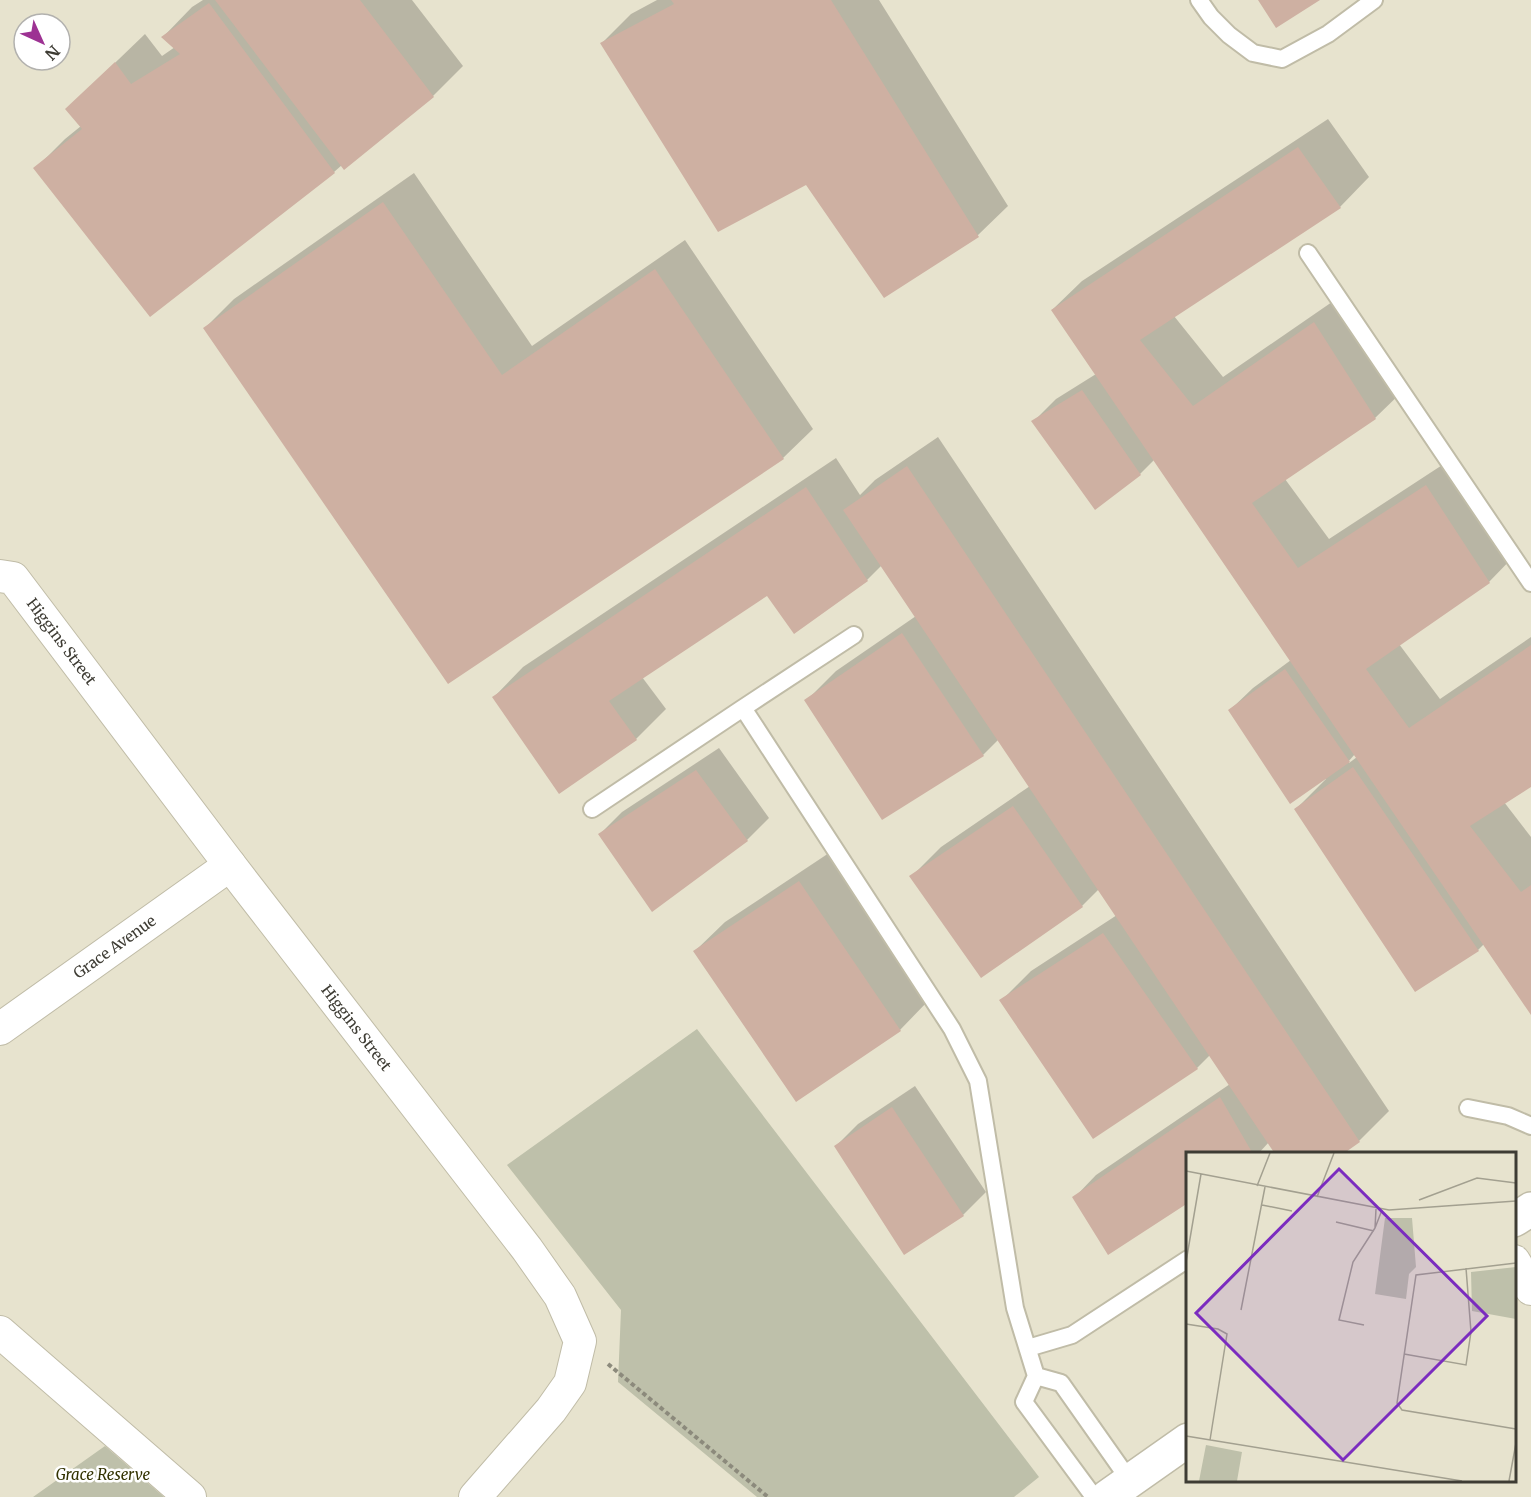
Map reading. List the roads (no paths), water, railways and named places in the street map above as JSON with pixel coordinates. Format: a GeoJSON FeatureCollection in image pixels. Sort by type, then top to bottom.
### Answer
{"type":"FeatureCollection","features":[{"type":"Feature","properties":{"kind":"main road"},"geometry":{"type":"LineString","coordinates":[[1516,1219],[1531,1209]]}},
{"type":"Feature","properties":{"kind":"main road"},"geometry":{"type":"LineString","coordinates":[[1118,1489],[1186,1441]]}},
{"type":"Feature","properties":{"kind":"street","name":"Higgins Street"},"geometry":{"type":"LineString","coordinates":[[0,576],[13,578],[230,866],[527,1249],[560,1296],[579,1341],[570,1383],[551,1410],[475,1497]]}},
{"type":"Feature","properties":{"kind":"street","name":"Grace Avenue"},"geometry":{"type":"LineString","coordinates":[[0,1029],[230,866]]}},
{"type":"Feature","properties":{"kind":"street"},"geometry":{"type":"LineString","coordinates":[[1516,1263],[1531,1289]]}},
{"type":"Feature","properties":{"kind":"street"},"geometry":{"type":"LineString","coordinates":[[0,1332],[190,1497]]}},
{"type":"Feature","properties":{"kind":"lane"},"geometry":{"type":"LineString","coordinates":[[1199,0],[1229,35],[1253,53],[1282,59],[1328,34],[1374,0]]}},
{"type":"Feature","properties":{"kind":"lane"},"geometry":{"type":"LineString","coordinates":[[1308,253],[1531,583]]}},
{"type":"Feature","properties":{"kind":"lane"},"geometry":{"type":"LineString","coordinates":[[592,809],[854,635]]}},
{"type":"Feature","properties":{"kind":"lane"},"geometry":{"type":"LineString","coordinates":[[743,708],[952,1029],[978,1081],[1015,1308],[1036,1376],[1024,1402],[1094,1497]]}},
{"type":"Feature","properties":{"kind":"lane"},"geometry":{"type":"LineString","coordinates":[[1468,1108],[1508,1116],[1531,1126]]}},
{"type":"Feature","properties":{"kind":"lane"},"geometry":{"type":"LineString","coordinates":[[1028,1348],[1072,1335],[1186,1259]]}},
{"type":"Feature","properties":{"kind":"lane"},"geometry":{"type":"LineString","coordinates":[[1036,1376],[1061,1383],[1118,1489]]}},
{"type":"Feature","properties":{"kind":"park label","name":"Grace Reserve"},"geometry":{"type":"Point","coordinates":[103,1475]}}]}
